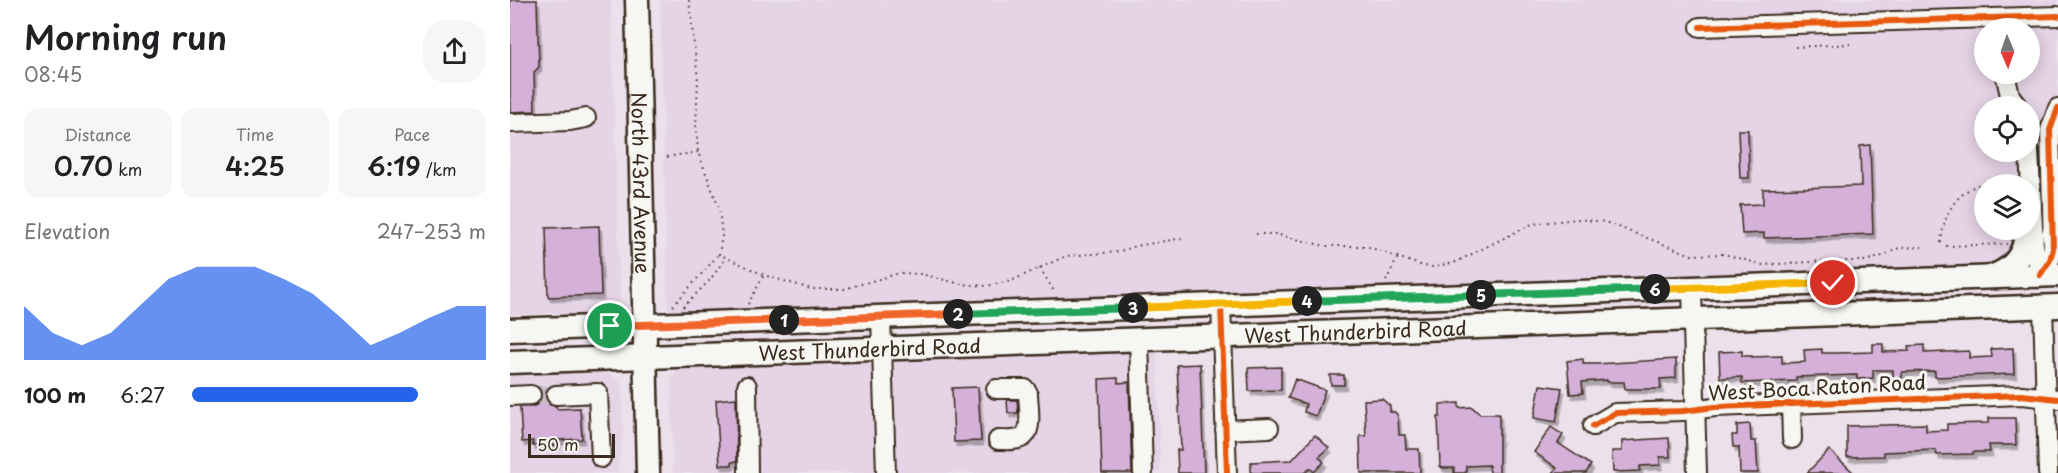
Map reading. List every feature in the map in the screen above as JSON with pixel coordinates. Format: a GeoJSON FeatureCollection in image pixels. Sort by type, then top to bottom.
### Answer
{"type":"FeatureCollection","features":[{"type":"Feature","properties":{"kind":"main road","name":"North 43rd Avenue"},"geometry":{"type":"LineString","coordinates":[[637,0],[648,473]]}},
{"type":"Feature","properties":{"kind":"main road"},"geometry":{"type":"LineString","coordinates":[[1994,277],[2019,257],[2025,240]]}},
{"type":"Feature","properties":{"kind":"main road","name":"West Thunderbird Road"},"geometry":{"type":"LineString","coordinates":[[510,330],[1994,277],[2050,292]]}},
{"type":"Feature","properties":{"kind":"main road","name":"West Thunderbird Road"},"geometry":{"type":"LineString","coordinates":[[510,362],[1999,308],[2050,292]]}},
{"type":"Feature","properties":{"kind":"main road"},"geometry":{"type":"LineString","coordinates":[[1222,336],[1235,326],[1249,321],[1371,309],[1408,298]]}},
{"type":"Feature","properties":{"kind":"main road"},"geometry":{"type":"LineString","coordinates":[[1034,311],[1035,342]]}},
{"type":"Feature","properties":{"kind":"street"},"geometry":{"type":"LineString","coordinates":[[2040,18],[2058,16]]}},
{"type":"Feature","properties":{"kind":"street"},"geometry":{"type":"LineString","coordinates":[[1700,27],[1974,23]]}},
{"type":"Feature","properties":{"kind":"street"},"geometry":{"type":"LineString","coordinates":[[2048,473],[2052,399],[2050,260],[2056,238],[2050,130],[2058,108]]}},
{"type":"Feature","properties":{"kind":"street"},"geometry":{"type":"LineString","coordinates":[[510,123],[570,121],[586,118]]}},
{"type":"Feature","properties":{"kind":"street"},"geometry":{"type":"LineString","coordinates":[[2034,240],[2035,253],[2050,292]]}},
{"type":"Feature","properties":{"kind":"street"},"geometry":{"type":"LineString","coordinates":[[1692,288],[1697,473]]}},
{"type":"Feature","properties":{"kind":"street"},"geometry":{"type":"LineString","coordinates":[[1221,304],[1227,473]]}},
{"type":"Feature","properties":{"kind":"street"},"geometry":{"type":"LineString","coordinates":[[881,316],[886,473]]}},
{"type":"Feature","properties":{"kind":"street"},"geometry":{"type":"LineString","coordinates":[[1139,339],[1143,473]]}},
{"type":"Feature","properties":{"kind":"street"},"geometry":{"type":"LineString","coordinates":[[747,386],[750,468]]}},
{"type":"Feature","properties":{"kind":"street"},"geometry":{"type":"LineString","coordinates":[[996,389],[1027,390],[1028,427],[1024,437],[1019,439],[998,437]]}},
{"type":"Feature","properties":{"kind":"street"},"geometry":{"type":"LineString","coordinates":[[556,395],[598,393],[601,458]]}},
{"type":"Feature","properties":{"kind":"street"},"geometry":{"type":"LineString","coordinates":[[510,396],[531,395]]}},
{"type":"Feature","properties":{"kind":"street","name":"West Boca Raton Road"},"geometry":{"type":"LineString","coordinates":[[1593,426],[1615,413],[2022,395],[2052,399]]}},
{"type":"Feature","properties":{"kind":"street","name":"West Boca Raton Road"},"geometry":{"type":"LineString","coordinates":[[1791,404],[1792,439]]}},
{"type":"Feature","properties":{"kind":"street"},"geometry":{"type":"LineString","coordinates":[[1225,430],[1269,428]]}},
{"type":"Feature","properties":{"kind":"path"},"geometry":{"type":"LineString","coordinates":[[673,307],[719,254],[722,236],[719,208],[698,152],[696,125],[698,80],[689,0]]}},
{"type":"Feature","properties":{"kind":"path"},"geometry":{"type":"LineString","coordinates":[[1796,47],[1850,44]]}},
{"type":"Feature","properties":{"kind":"path"},"geometry":{"type":"LineString","coordinates":[[667,157],[698,152]]}},
{"type":"Feature","properties":{"kind":"path"},"geometry":{"type":"LineString","coordinates":[[1941,243],[1942,229],[1948,214],[1962,194],[1974,186]]}},
{"type":"Feature","properties":{"kind":"path"},"geometry":{"type":"LineString","coordinates":[[1256,234],[1275,234],[1324,246],[1366,246],[1424,266],[1443,266],[1456,262],[1532,224],[1577,219],[1605,222],[1692,255],[1724,254],[1763,265],[1864,261],[1880,257],[1899,248],[1922,247]]}},
{"type":"Feature","properties":{"kind":"path"},"geometry":{"type":"LineString","coordinates":[[719,254],[764,275],[796,285],[833,290],[854,287],[900,273],[921,274],[961,284],[986,286],[1011,281],[1066,256],[1118,252],[1136,246],[1183,238]]}},
{"type":"Feature","properties":{"kind":"path"},"geometry":{"type":"LineString","coordinates":[[1946,246],[2007,244]]}},
{"type":"Feature","properties":{"kind":"path"},"geometry":{"type":"LineString","coordinates":[[1386,282],[1398,257]]}},
{"type":"Feature","properties":{"kind":"path"},"geometry":{"type":"LineString","coordinates":[[679,312],[709,281],[726,258]]}},
{"type":"Feature","properties":{"kind":"path"},"geometry":{"type":"LineString","coordinates":[[1040,268],[1060,300]]}},
{"type":"Feature","properties":{"kind":"path"},"geometry":{"type":"LineString","coordinates":[[745,311],[764,275]]}},
{"type":"Feature","properties":{"kind":"shaded area"},"geometry":{"type":"Polygon","coordinates":[[[510,0],[611,0],[620,298],[614,312],[607,317],[593,318],[554,313],[510,315],[510,0]]]}},
{"type":"Feature","properties":{"kind":"shaded area"},"geometry":{"type":"Polygon","coordinates":[[[660,0],[2058,0],[2058,268],[668,316],[660,0]]]}},
{"type":"Feature","properties":{"kind":"shaded area"},"geometry":{"type":"Polygon","coordinates":[[[1157,349],[1160,473],[673,473],[671,381],[680,366],[732,363],[771,367],[804,365],[820,360],[1157,349]]]}},
{"type":"Feature","properties":{"kind":"shaded area"},"geometry":{"type":"Polygon","coordinates":[[[609,373],[622,385],[623,431],[617,473],[510,473],[510,376],[609,373]]]}},
{"type":"Feature","properties":{"kind":"building"},"geometry":{"type":"Polygon","coordinates":[[[510,0],[537,0],[539,67],[534,72],[535,111],[510,112],[510,0]]]}},
{"type":"Feature","properties":{"kind":"building"},"geometry":{"type":"Polygon","coordinates":[[[1738,130],[1748,130],[1749,178],[1740,178],[1738,130]]]}},
{"type":"Feature","properties":{"kind":"building"},"geometry":{"type":"Polygon","coordinates":[[[1870,145],[1873,234],[1764,238],[1764,233],[1742,234],[1740,205],[1763,204],[1763,189],[1861,186],[1860,146],[1870,145]]]}},
{"type":"Feature","properties":{"kind":"building"},"geometry":{"type":"Polygon","coordinates":[[[599,226],[601,295],[548,297],[546,228],[599,226]]]}},
{"type":"Feature","properties":{"kind":"building"},"geometry":{"type":"Polygon","coordinates":[[[1873,344],[1883,344],[1883,352],[1909,351],[1908,346],[1924,345],[1924,353],[1969,351],[1969,358],[1992,357],[1991,349],[2013,348],[2014,374],[1935,377],[1935,371],[1902,372],[1902,378],[1893,378],[1893,370],[1873,370],[1873,378],[1857,379],[1857,375],[1796,377],[1796,381],[1742,383],[1742,377],[1720,378],[1719,352],[1742,351],[1742,356],[1752,357],[1782,356],[1782,363],[1805,362],[1804,350],[1822,349],[1822,353],[1873,352],[1873,344]]]}},
{"type":"Feature","properties":{"kind":"building"},"geometry":{"type":"Polygon","coordinates":[[[1583,359],[1583,364],[1596,364],[1676,359],[1676,378],[1660,379],[1661,389],[1625,389],[1624,382],[1607,382],[1607,380],[1582,382],[1583,393],[1570,394],[1567,361],[1583,359]]]}},
{"type":"Feature","properties":{"kind":"building"},"geometry":{"type":"Polygon","coordinates":[[[1200,364],[1204,473],[1178,473],[1177,450],[1181,450],[1177,365],[1200,364]]]}},
{"type":"Feature","properties":{"kind":"building"},"geometry":{"type":"Polygon","coordinates":[[[1281,367],[1281,390],[1249,391],[1248,368],[1281,367]]]}},
{"type":"Feature","properties":{"kind":"building"},"geometry":{"type":"Polygon","coordinates":[[[1330,375],[1344,375],[1344,385],[1331,385],[1330,375]]]}},
{"type":"Feature","properties":{"kind":"building"},"geometry":{"type":"Polygon","coordinates":[[[1118,378],[1118,383],[1129,382],[1132,473],[1102,473],[1099,379],[1118,378]]]}},
{"type":"Feature","properties":{"kind":"building"},"geometry":{"type":"Polygon","coordinates":[[[1295,379],[1325,390],[1316,416],[1304,412],[1306,404],[1288,398],[1295,379]]]}},
{"type":"Feature","properties":{"kind":"building"},"geometry":{"type":"Polygon","coordinates":[[[1540,385],[1562,388],[1556,422],[1534,418],[1540,385]]]}},
{"type":"Feature","properties":{"kind":"building"},"geometry":{"type":"Polygon","coordinates":[[[548,387],[545,395],[550,405],[556,406],[557,409],[580,408],[582,439],[558,440],[558,445],[533,446],[533,441],[522,442],[520,407],[532,407],[538,404],[542,395],[539,388],[548,387]]]}},
{"type":"Feature","properties":{"kind":"building"},"geometry":{"type":"Polygon","coordinates":[[[978,387],[981,441],[954,442],[952,388],[978,387]]]}},
{"type":"Feature","properties":{"kind":"building"},"geometry":{"type":"Polygon","coordinates":[[[736,398],[737,461],[732,462],[732,465],[720,465],[716,400],[736,398]]]}},
{"type":"Feature","properties":{"kind":"building"},"geometry":{"type":"Polygon","coordinates":[[[1382,399],[1390,406],[1390,412],[1395,412],[1398,416],[1399,435],[1405,435],[1406,449],[1419,449],[1420,473],[1361,473],[1360,436],[1366,436],[1364,400],[1382,399]]]}},
{"type":"Feature","properties":{"kind":"building"},"geometry":{"type":"Polygon","coordinates":[[[1007,400],[1017,400],[1018,413],[1008,413],[1007,400]]]}},
{"type":"Feature","properties":{"kind":"building"},"geometry":{"type":"Polygon","coordinates":[[[1459,403],[1459,408],[1472,407],[1480,414],[1499,414],[1499,473],[1490,473],[1489,465],[1466,466],[1466,473],[1454,473],[1454,468],[1440,466],[1438,417],[1440,417],[1440,404],[1459,403]]]}},
{"type":"Feature","properties":{"kind":"building"},"geometry":{"type":"Polygon","coordinates":[[[1989,418],[2015,418],[2016,445],[1989,445],[1990,452],[1973,452],[1973,454],[1937,455],[1936,450],[1884,452],[1884,456],[1847,457],[1847,426],[1926,424],[1926,431],[1947,430],[1947,424],[1989,423],[1989,418]]]}},
{"type":"Feature","properties":{"kind":"building"},"geometry":{"type":"Polygon","coordinates":[[[1750,424],[1751,441],[1756,441],[1758,473],[1740,473],[1739,447],[1733,447],[1732,435],[1737,435],[1737,425],[1750,424]]]}},
{"type":"Feature","properties":{"kind":"building"},"geometry":{"type":"Polygon","coordinates":[[[1551,427],[1563,435],[1558,443],[1591,465],[1586,473],[1553,473],[1557,468],[1534,452],[1551,427]]]}},
{"type":"Feature","properties":{"kind":"building"},"geometry":{"type":"Polygon","coordinates":[[[1315,435],[1329,448],[1319,457],[1324,462],[1314,472],[1310,468],[1305,473],[1251,473],[1251,462],[1292,460],[1315,435]]]}},
{"type":"Feature","properties":{"kind":"building"},"geometry":{"type":"Polygon","coordinates":[[[1669,438],[1670,457],[1660,457],[1660,465],[1640,466],[1640,471],[1613,472],[1612,451],[1622,451],[1622,441],[1669,438]]]}},
{"type":"Feature","properties":{"kind":"building"},"geometry":{"type":"Polygon","coordinates":[[[1829,450],[1854,473],[1807,473],[1829,450]]]}},
{"type":"Feature","properties":{"kind":"tunnel"},"geometry":{"type":"LineString","coordinates":[[531,395],[556,395]]}},
{"type":"Feature","properties":{"kind":"cycle path"},"geometry":{"type":"LineString","coordinates":[[1700,27],[2058,16]]}},
{"type":"Feature","properties":{"kind":"cycle path"},"geometry":{"type":"LineString","coordinates":[[2040,275],[2050,260],[2053,249],[2050,130],[2058,108]]}},
{"type":"Feature","properties":{"kind":"cycle path"},"geometry":{"type":"LineString","coordinates":[[1221,304],[1227,473]]}},
{"type":"Feature","properties":{"kind":"cycle path"},"geometry":{"type":"LineString","coordinates":[[1593,426],[1615,413],[1683,411],[1715,407],[2022,395],[2058,399]]}},
{"type":"Feature","properties":{"kind":"route"},"geometry":{"type":"LineString","coordinates":[[610,326],[1833,283]]}}]}
